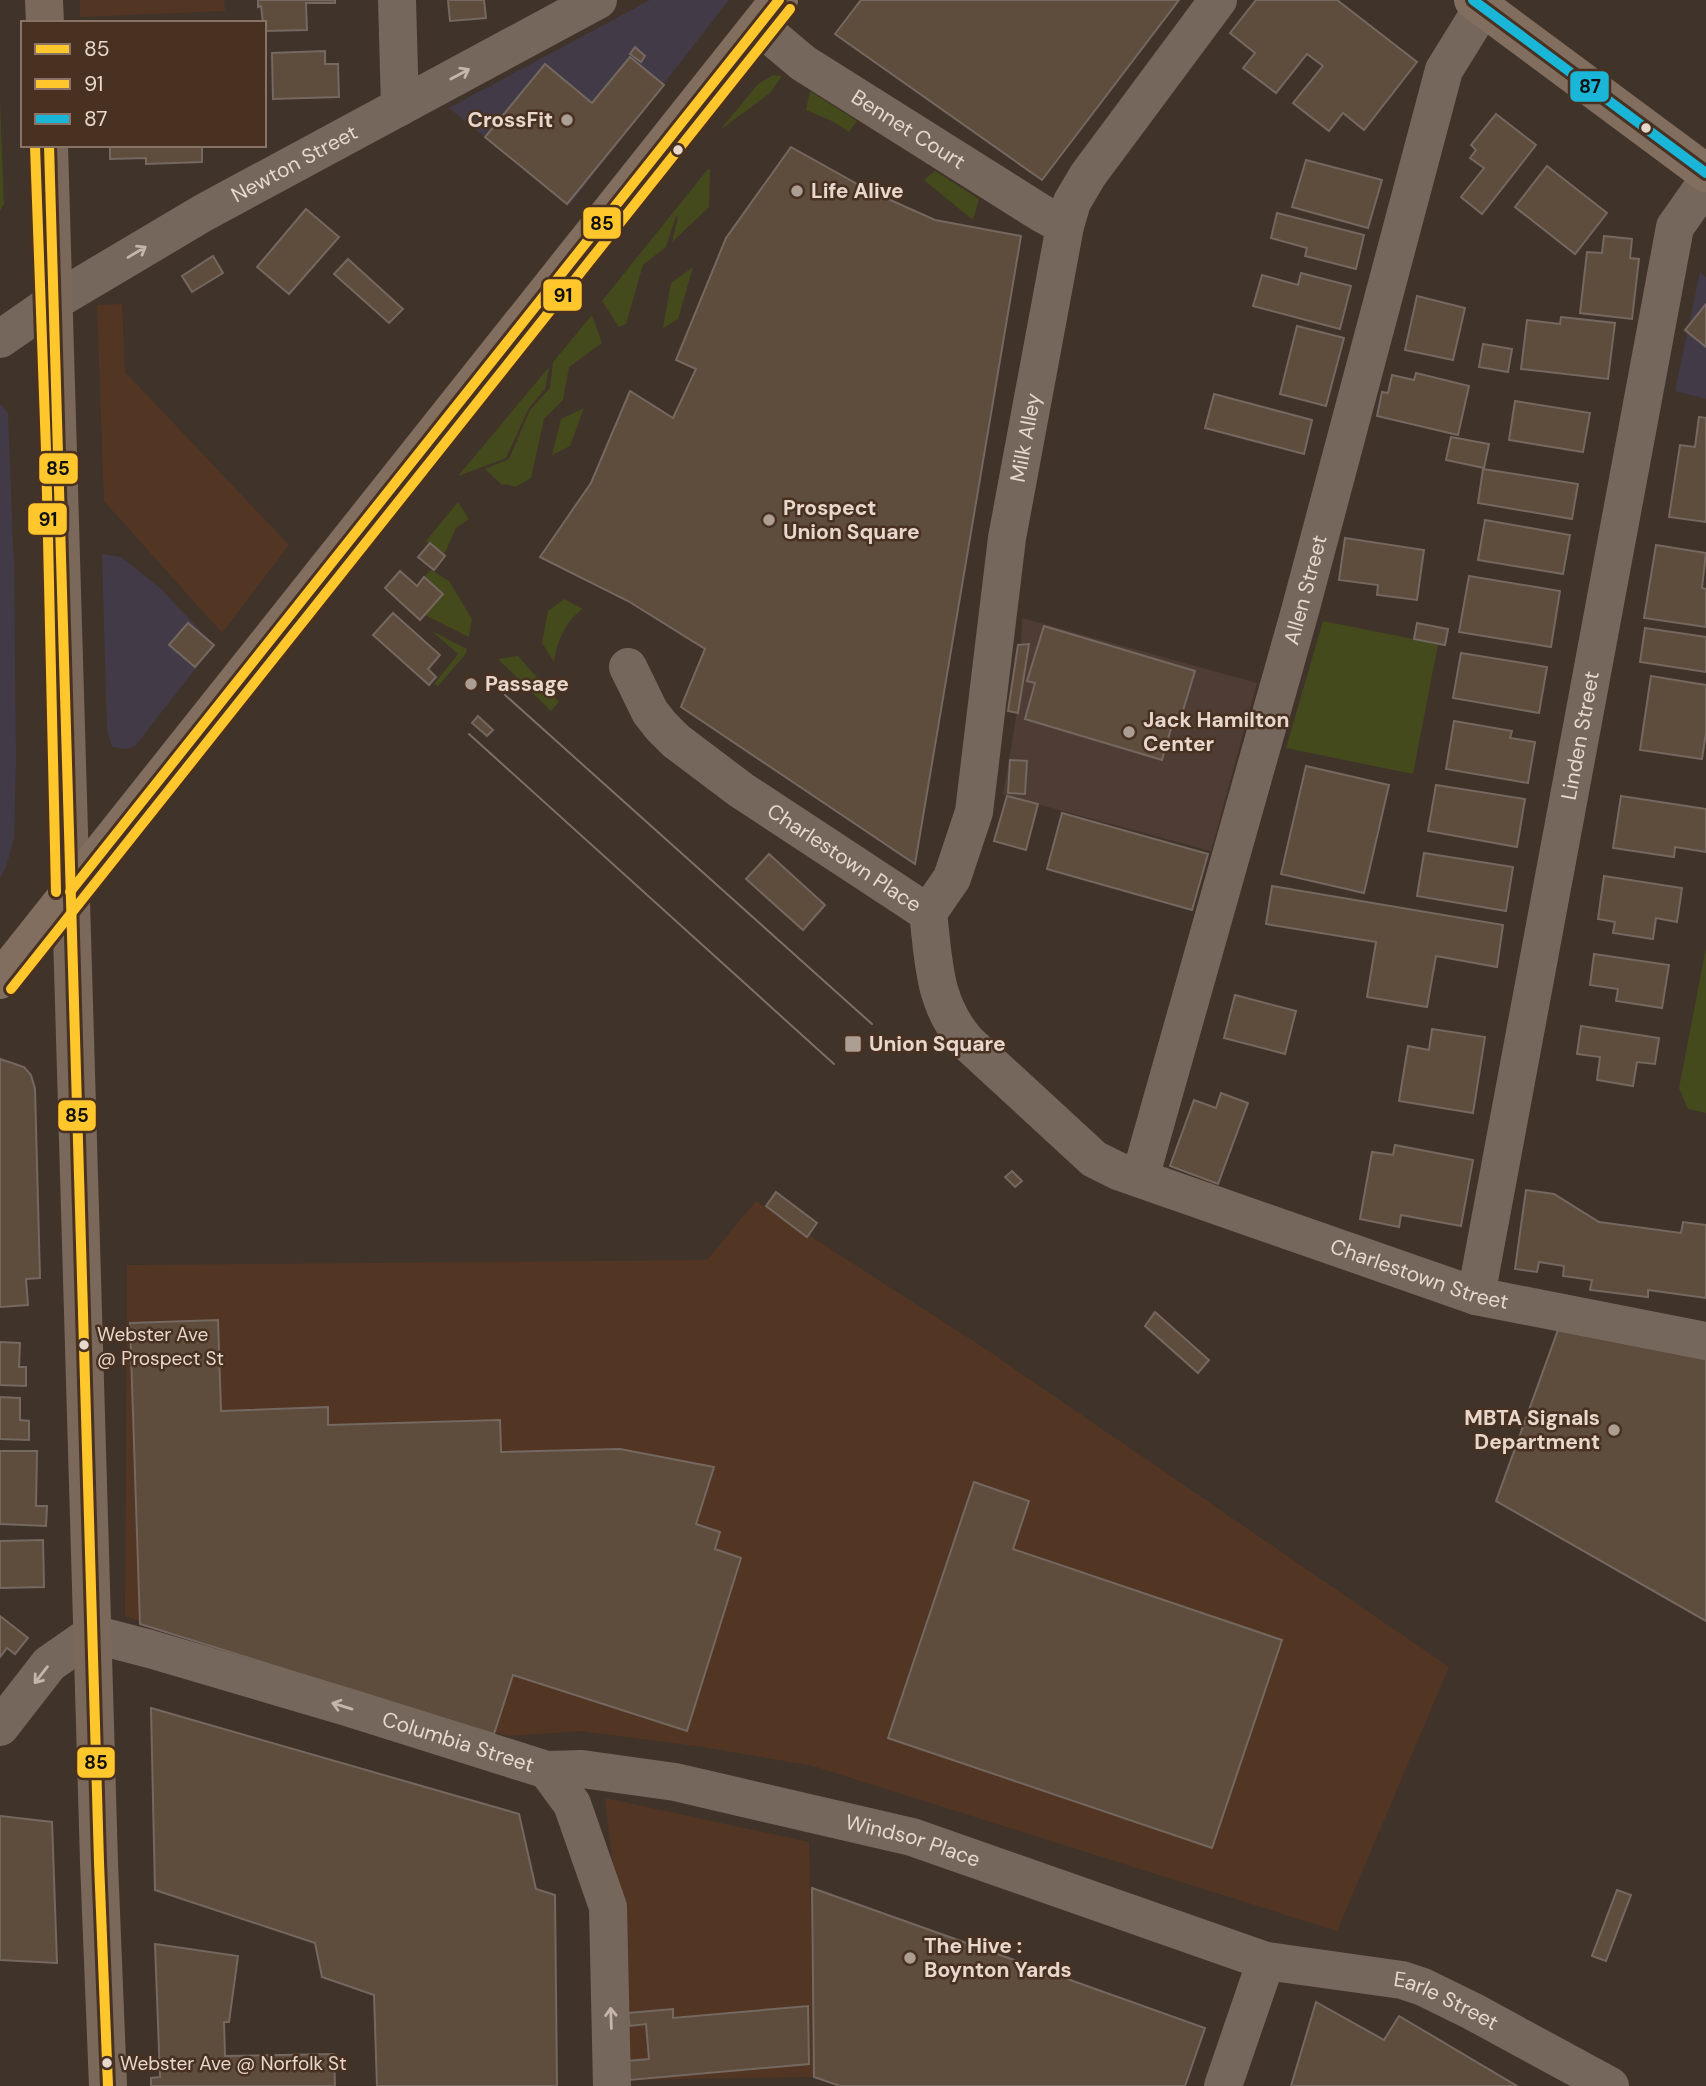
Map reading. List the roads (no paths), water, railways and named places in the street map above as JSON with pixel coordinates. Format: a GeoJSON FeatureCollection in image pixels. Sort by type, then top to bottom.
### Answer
{"type":"FeatureCollection","features":[{"type":"Feature","properties":{"kind":"main road"},"geometry":{"type":"LineString","coordinates":[[44,0],[45,21]]}},
{"type":"Feature","properties":{"kind":"main road"},"geometry":{"type":"LineString","coordinates":[[1478,4],[1706,173]]}},
{"type":"Feature","properties":{"kind":"main road"},"geometry":{"type":"LineString","coordinates":[[7,963],[70,892],[769,13]]}},
{"type":"Feature","properties":{"kind":"main road"},"geometry":{"type":"LineString","coordinates":[[49,147],[53,257],[67,294],[60,450],[70,892],[108,2086]]}},
{"type":"Feature","properties":{"kind":"street"},"geometry":{"type":"LineString","coordinates":[[397,0],[400,107]]}},
{"type":"Feature","properties":{"kind":"street","name":"Newton Street"},"geometry":{"type":"LineString","coordinates":[[0,339],[67,294],[203,213],[598,0]]}},
{"type":"Feature","properties":{"kind":"street","name":"Milk Alley"},"geometry":{"type":"LineString","coordinates":[[928,913],[952,878],[974,812],[1007,538],[1065,226],[1072,202],[1083,182],[1218,0]]}},
{"type":"Feature","properties":{"kind":"street","name":"Allen Street"},"geometry":{"type":"LineString","coordinates":[[1140,1178],[1300,611],[1444,70],[1478,4]]}},
{"type":"Feature","properties":{"kind":"street","name":"Bennet Court"},"geometry":{"type":"LineString","coordinates":[[769,13],[803,63],[1065,226]]}},
{"type":"Feature","properties":{"kind":"street","name":"Linden Street"},"geometry":{"type":"LineString","coordinates":[[1476,1296],[1675,227],[1706,183]]}},
{"type":"Feature","properties":{"kind":"street","name":"Charlestown Place"},"geometry":{"type":"LineString","coordinates":[[628,667],[650,712],[676,741],[741,790],[928,913],[939,995],[958,1031],[1094,1159],[1140,1178]]}},
{"type":"Feature","properties":{"kind":"street","name":"Charlestown Street"},"geometry":{"type":"LineString","coordinates":[[1140,1178],[1476,1296],[1706,1341]]}},
{"type":"Feature","properties":{"kind":"street"},"geometry":{"type":"LineString","coordinates":[[0,1727],[49,1664],[92,1634]]}},
{"type":"Feature","properties":{"kind":"street","name":"Columbia Street"},"geometry":{"type":"LineString","coordinates":[[92,1634],[347,1707],[547,1770],[572,1804],[608,1907],[612,2086]]}},
{"type":"Feature","properties":{"kind":"street","name":"Windsor Place"},"geometry":{"type":"LineString","coordinates":[[547,1770],[582,1769],[675,1782],[912,1837],[1266,1961]]}},
{"type":"Feature","properties":{"kind":"street"},"geometry":{"type":"LineString","coordinates":[[1223,2086],[1266,1961]]}},
{"type":"Feature","properties":{"kind":"street","name":"Earle Street"},"geometry":{"type":"LineString","coordinates":[[1266,1961],[1377,1975],[1423,1987],[1610,2086]]}},
{"type":"Feature","properties":{"kind":"tram line"},"geometry":{"type":"LineString","coordinates":[[505,695],[872,1024]]}},
{"type":"Feature","properties":{"kind":"tram line"},"geometry":{"type":"LineString","coordinates":[[469,734],[834,1064]]}},
{"type":"Feature","properties":{"kind":"place","name":"CrossFit"},"geometry":{"type":"Point","coordinates":[567,120]}},
{"type":"Feature","properties":{"kind":"place","name":"Life Alive"},"geometry":{"type":"Point","coordinates":[797,191]}},
{"type":"Feature","properties":{"kind":"place","name":"Prospect Union Square"},"geometry":{"type":"Point","coordinates":[769,520]}},
{"type":"Feature","properties":{"kind":"place","name":"Passage"},"geometry":{"type":"Point","coordinates":[471,684]}},
{"type":"Feature","properties":{"kind":"place","name":"Jack Hamilton Center"},"geometry":{"type":"Point","coordinates":[1129,732]}},
{"type":"Feature","properties":{"kind":"place","name":"Union Square"},"geometry":{"type":"Point","coordinates":[853,1044]}},
{"type":"Feature","properties":{"kind":"place","name":"Webster Ave @ Prospect St"},"geometry":{"type":"Point","coordinates":[84,1345]}},
{"type":"Feature","properties":{"kind":"place","name":"MBTA Signals Department"},"geometry":{"type":"Point","coordinates":[1614,1430]}},
{"type":"Feature","properties":{"kind":"place","name":"The Hive : Boynton Yards"},"geometry":{"type":"Point","coordinates":[910,1958]}},
{"type":"Feature","properties":{"kind":"place","name":"Webster Ave @ Norfolk St"},"geometry":{"type":"Point","coordinates":[107,2063]}}]}
